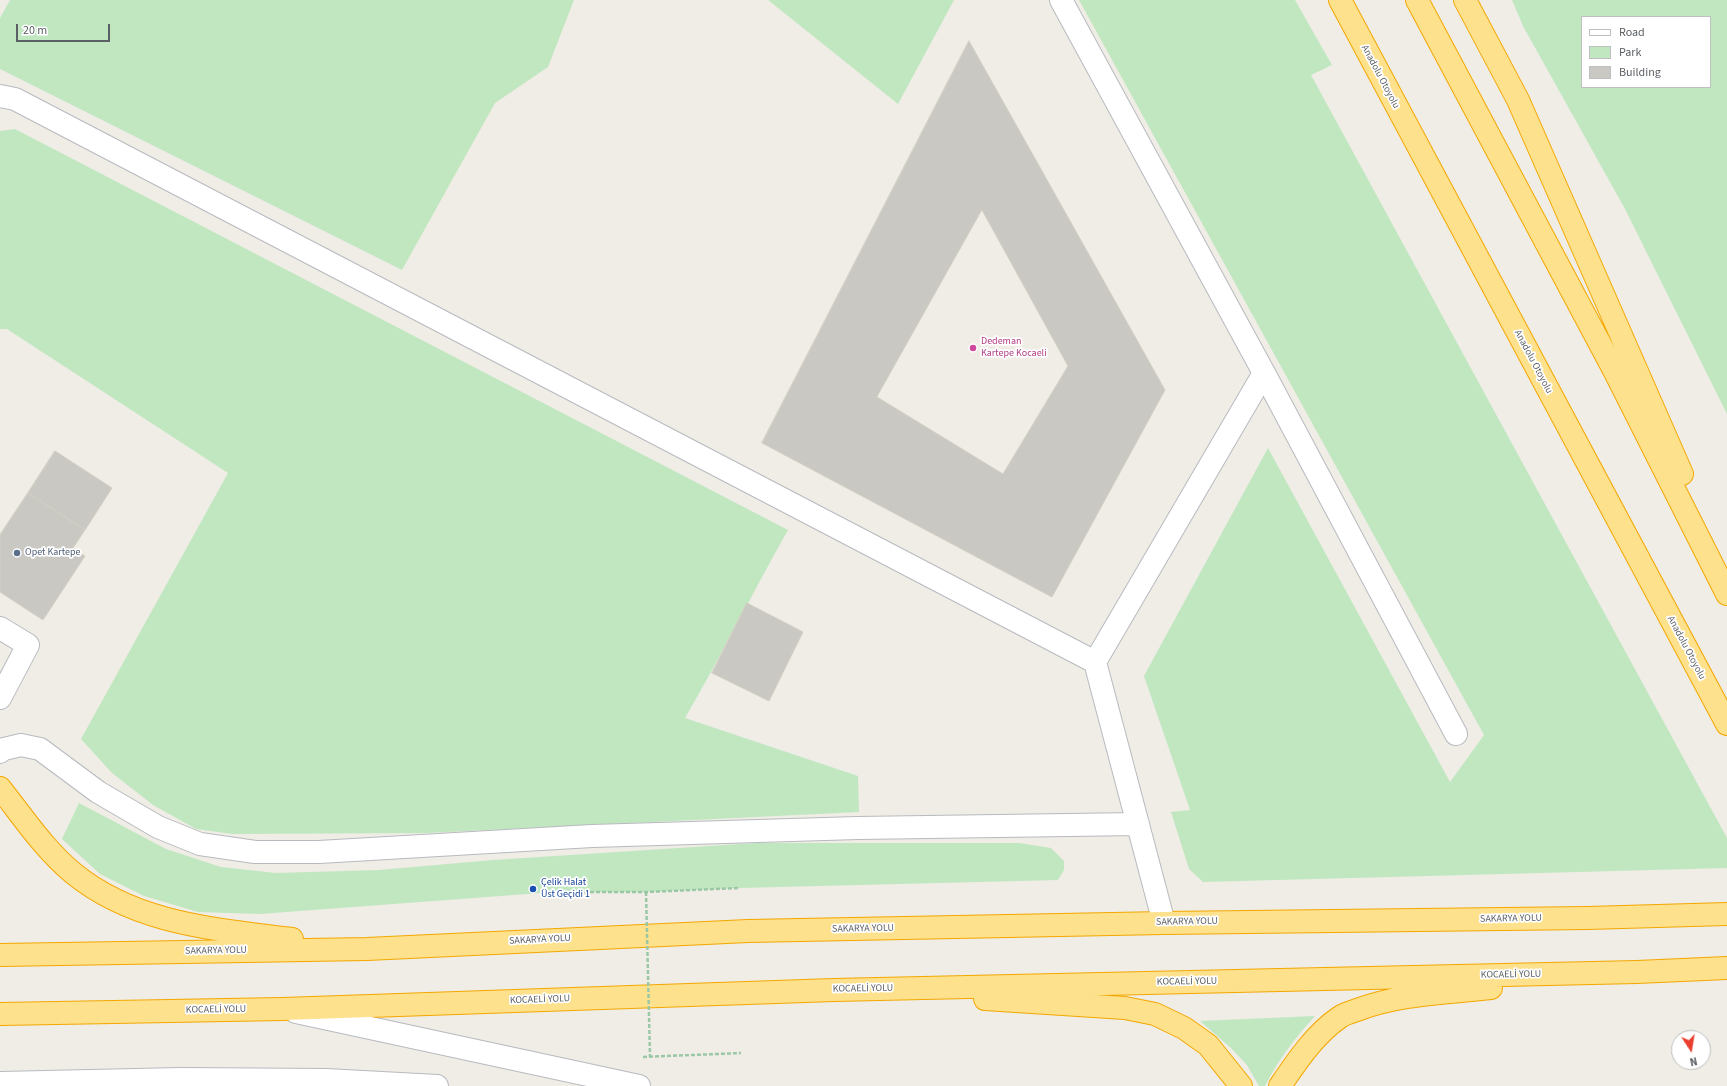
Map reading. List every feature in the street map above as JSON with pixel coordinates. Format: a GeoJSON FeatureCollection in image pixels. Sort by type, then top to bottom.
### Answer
{"type":"FeatureCollection","features":[{"type":"Feature","properties":{"kind":"highway","name":"Anadolu Otoyolu"},"geometry":{"type":"LineString","coordinates":[[1340,0],[1727,724]]}},
{"type":"Feature","properties":{"kind":"highway"},"geometry":{"type":"LineString","coordinates":[[1417,0],[1618,379],[1727,594]]}},
{"type":"Feature","properties":{"kind":"highway"},"geometry":{"type":"LineString","coordinates":[[1465,0],[1518,100],[1727,578]]}},
{"type":"Feature","properties":{"kind":"highway"},"geometry":{"type":"LineString","coordinates":[[0,788],[36,835],[71,872],[100,893],[132,908],[170,920],[214,929],[367,949]]}},
{"type":"Feature","properties":{"kind":"highway","name":"SAKARYA YOLU"},"geometry":{"type":"LineString","coordinates":[[0,955],[367,949],[748,931],[1164,923],[1588,918],[1727,914]]}},
{"type":"Feature","properties":{"kind":"highway","name":"KOCAELİ YOLU"},"geometry":{"type":"LineString","coordinates":[[0,1014],[283,1009],[834,990],[1637,972],[1727,968]]}},
{"type":"Feature","properties":{"kind":"highway"},"geometry":{"type":"LineString","coordinates":[[1280,1086],[1297,1060],[1320,1035],[1341,1016],[1370,1005],[1417,996],[1637,972]]}},
{"type":"Feature","properties":{"kind":"highway"},"geometry":{"type":"LineString","coordinates":[[834,990],[1125,1008],[1155,1014],[1184,1028],[1208,1045],[1241,1086]]}},
{"type":"Feature","properties":{"kind":"street"},"geometry":{"type":"LineString","coordinates":[[1061,0],[1264,373],[1456,734]]}},
{"type":"Feature","properties":{"kind":"street"},"geometry":{"type":"LineString","coordinates":[[0,96],[15,99],[1095,662]]}},
{"type":"Feature","properties":{"kind":"street"},"geometry":{"type":"LineString","coordinates":[[1164,923],[1095,662],[1264,373]]}},
{"type":"Feature","properties":{"kind":"street"},"geometry":{"type":"LineString","coordinates":[[0,628],[28,644],[0,698]]}},
{"type":"Feature","properties":{"kind":"street"},"geometry":{"type":"LineString","coordinates":[[0,752],[4,749],[20,745],[40,749],[98,792],[158,827],[200,844],[255,852],[319,852],[592,836],[858,828],[1138,824]]}},
{"type":"Feature","properties":{"kind":"street"},"geometry":{"type":"LineString","coordinates":[[283,1009],[639,1086]]}},
{"type":"Feature","properties":{"kind":"street"},"geometry":{"type":"LineString","coordinates":[[0,1083],[181,1080],[326,1080],[437,1086]]}},
{"type":"Feature","properties":{"kind":"path"},"geometry":{"type":"LineString","coordinates":[[554,892],[646,892],[740,888]]}},
{"type":"Feature","properties":{"kind":"path"},"geometry":{"type":"LineString","coordinates":[[646,892],[650,1058],[741,1053]]}},
{"type":"Feature","properties":{"kind":"green space"},"geometry":{"type":"Polygon","coordinates":[[[10,0],[574,0],[548,67],[495,103],[402,270],[0,69],[0,18],[10,0]]]}},
{"type":"Feature","properties":{"kind":"green space"},"geometry":{"type":"Polygon","coordinates":[[[768,0],[954,0],[898,104],[768,0]]]}},
{"type":"Feature","properties":{"kind":"green space"},"geometry":{"type":"Polygon","coordinates":[[[1079,0],[1295,0],[1332,65],[1311,75],[1727,838],[1727,868],[1203,882],[1189,869],[1171,812],[1190,810],[1144,676],[1268,448],[1450,782],[1484,735],[1079,0]]]}},
{"type":"Feature","properties":{"kind":"green space"},"geometry":{"type":"Polygon","coordinates":[[[1512,0],[1727,0],[1727,414],[1625,209],[1523,26],[1512,0]]]}},
{"type":"Feature","properties":{"kind":"green space"},"geometry":{"type":"Polygon","coordinates":[[[15,129],[788,530],[685,718],[858,776],[859,812],[426,833],[232,834],[196,829],[153,805],[112,773],[81,739],[228,473],[7,329],[0,329],[0,131],[15,129]]]}},
{"type":"Feature","properties":{"kind":"green space"},"geometry":{"type":"Polygon","coordinates":[[[79,803],[166,849],[221,867],[276,873],[379,870],[493,860],[756,843],[1019,843],[1051,848],[1064,861],[1064,870],[1058,880],[740,888],[646,892],[554,892],[260,914],[198,912],[144,896],[100,874],[62,839],[79,803]]]}},
{"type":"Feature","properties":{"kind":"green space"},"geometry":{"type":"Polygon","coordinates":[[[1315,1016],[1287,1050],[1275,1067],[1265,1086],[1259,1086],[1247,1065],[1231,1048],[1200,1021],[1315,1016]]]}},
{"type":"Feature","properties":{"kind":"building"},"geometry":{"type":"Polygon","coordinates":[[[969,41],[1165,390],[1052,597],[762,443],[969,41]],[[982,210],[877,397],[1003,474],[1068,366],[982,210]]]}},
{"type":"Feature","properties":{"kind":"building"},"geometry":{"type":"Polygon","coordinates":[[[55,451],[112,488],[85,530],[28,493],[55,451]]]}},
{"type":"Feature","properties":{"kind":"building"},"geometry":{"type":"Polygon","coordinates":[[[28,493],[85,530],[73,548],[85,556],[43,620],[0,592],[0,535],[28,493]]]}},
{"type":"Feature","properties":{"kind":"building"},"geometry":{"type":"Polygon","coordinates":[[[747,603],[803,632],[769,701],[712,673],[747,603]]]}},
{"type":"Feature","properties":{"kind":"place","name":"Dedeman Kartepe Kocaeli"},"geometry":{"type":"Point","coordinates":[973,348]}},
{"type":"Feature","properties":{"kind":"place","name":"Opet Kartepe"},"geometry":{"type":"Point","coordinates":[17,553]}},
{"type":"Feature","properties":{"kind":"place","name":"Çelik Halat Üst Geçidi 1"},"geometry":{"type":"Point","coordinates":[533,889]}}]}
